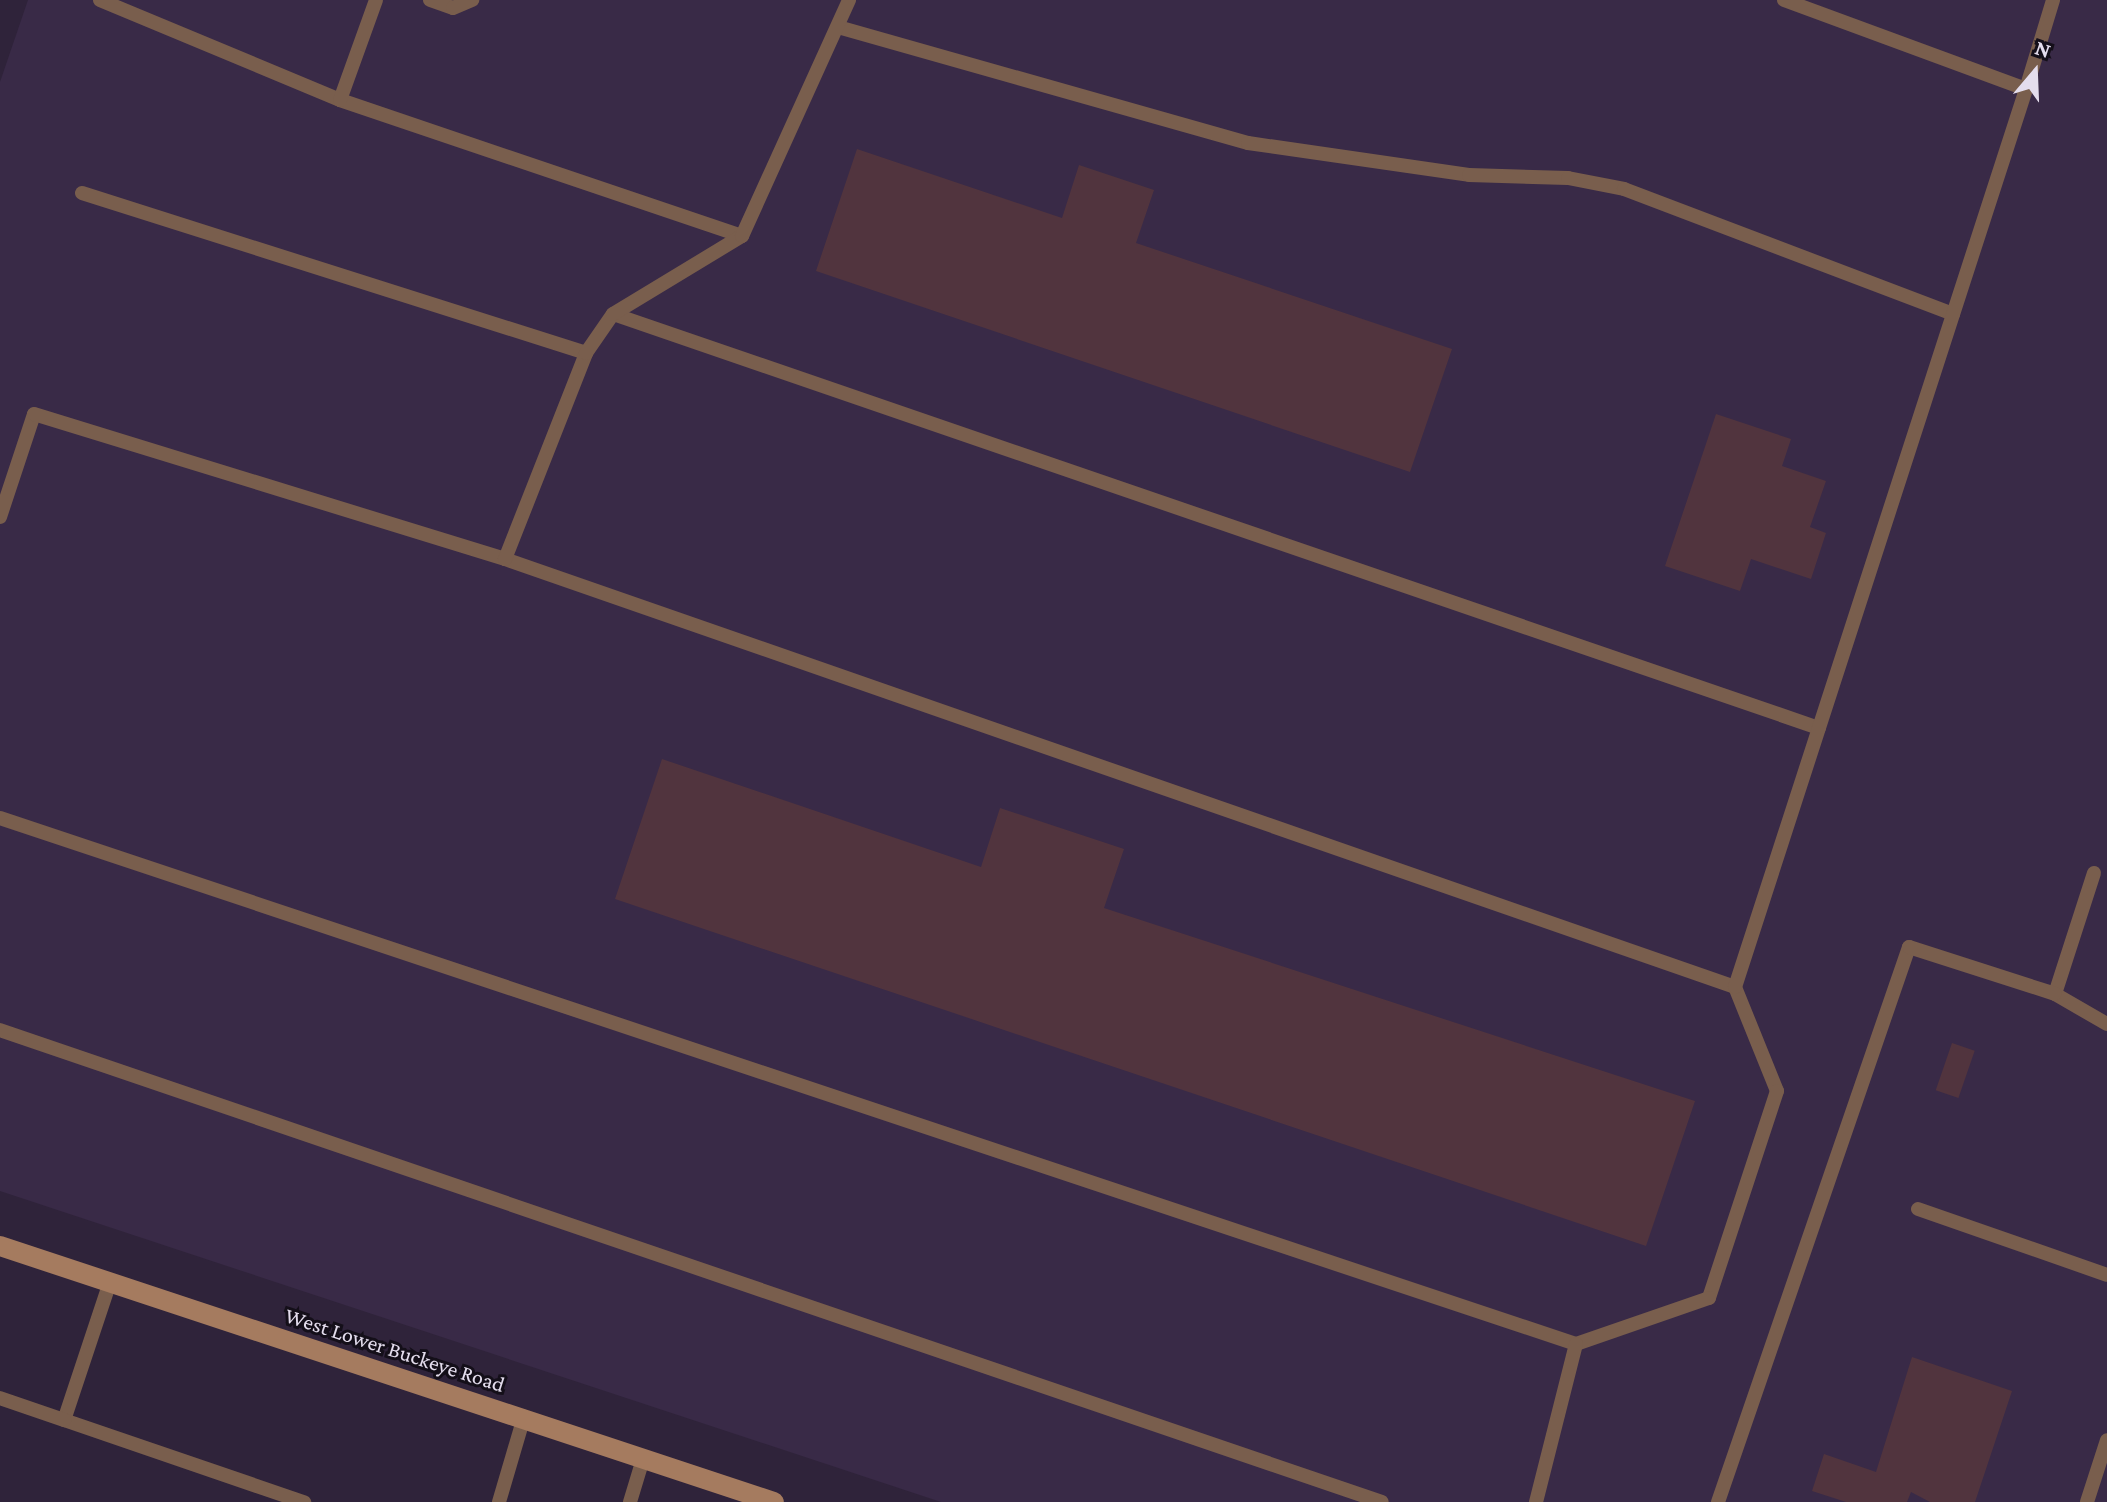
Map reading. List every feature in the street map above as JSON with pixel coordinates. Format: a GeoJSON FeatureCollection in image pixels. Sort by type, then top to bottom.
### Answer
{"type":"FeatureCollection","features":[{"type":"Feature","properties":{"kind":"main road","name":"West Lower Buckeye Road"},"geometry":{"type":"LineString","coordinates":[[0,1246],[774,1502]]}},
{"type":"Feature","properties":{"kind":"lane"},"geometry":{"type":"LineString","coordinates":[[100,0],[340,100],[742,236]]}},
{"type":"Feature","properties":{"kind":"lane"},"geometry":{"type":"LineString","coordinates":[[340,100],[376,0]]}},
{"type":"Feature","properties":{"kind":"lane"},"geometry":{"type":"LineString","coordinates":[[430,0],[453,8],[472,0]]}},
{"type":"Feature","properties":{"kind":"lane"},"geometry":{"type":"LineString","coordinates":[[505,559],[586,353],[613,314],[742,236],[849,0]]}},
{"type":"Feature","properties":{"kind":"lane"},"geometry":{"type":"LineString","coordinates":[[1784,0],[2026,89]]}},
{"type":"Feature","properties":{"kind":"lane"},"geometry":{"type":"LineString","coordinates":[[0,818],[1576,1344],[1709,1298],[1777,1091],[1735,987],[2053,0]]}},
{"type":"Feature","properties":{"kind":"lane"},"geometry":{"type":"LineString","coordinates":[[838,27],[1248,143],[1469,175],[1568,178],[1624,189],[1953,314]]}},
{"type":"Feature","properties":{"kind":"lane"},"geometry":{"type":"LineString","coordinates":[[82,193],[586,353]]}},
{"type":"Feature","properties":{"kind":"lane"},"geometry":{"type":"LineString","coordinates":[[613,314],[1819,728]]}},
{"type":"Feature","properties":{"kind":"lane"},"geometry":{"type":"LineString","coordinates":[[0,517],[34,414],[505,559],[1735,987]]}},
{"type":"Feature","properties":{"kind":"lane"},"geometry":{"type":"LineString","coordinates":[[2055,994],[2094,873]]}},
{"type":"Feature","properties":{"kind":"lane"},"geometry":{"type":"LineString","coordinates":[[1718,1502],[1909,947],[2055,994],[2107,1024]]}},
{"type":"Feature","properties":{"kind":"lane"},"geometry":{"type":"LineString","coordinates":[[0,1030],[1382,1502]]}},
{"type":"Feature","properties":{"kind":"lane"},"geometry":{"type":"LineString","coordinates":[[1918,1209],[2107,1275]]}},
{"type":"Feature","properties":{"kind":"lane"},"geometry":{"type":"LineString","coordinates":[[64,1420],[110,1282]]}},
{"type":"Feature","properties":{"kind":"lane"},"geometry":{"type":"LineString","coordinates":[[1536,1502],[1576,1344]]}},
{"type":"Feature","properties":{"kind":"lane"},"geometry":{"type":"LineString","coordinates":[[0,1398],[304,1502]]}},
{"type":"Feature","properties":{"kind":"lane"},"geometry":{"type":"LineString","coordinates":[[499,1502],[524,1417]]}},
{"type":"Feature","properties":{"kind":"lane"},"geometry":{"type":"LineString","coordinates":[[2087,1502],[2107,1440]]}},
{"type":"Feature","properties":{"kind":"lane"},"geometry":{"type":"LineString","coordinates":[[630,1502],[643,1459]]}},
{"type":"Feature","properties":{"kind":"shaded area"},"geometry":{"type":"Polygon","coordinates":[[[28,0],[2107,0],[2107,1502],[941,1502],[0,1191],[0,82],[28,0]]]}},
{"type":"Feature","properties":{"kind":"building"},"geometry":{"type":"Polygon","coordinates":[[[857,149],[1062,218],[1079,165],[1154,190],[1136,243],[1452,349],[1410,472],[816,271],[857,149]]]}},
{"type":"Feature","properties":{"kind":"building"},"geometry":{"type":"Polygon","coordinates":[[[1716,414],[1791,439],[1782,466],[1826,481],[1810,527],[1826,533],[1811,579],[1751,559],[1740,591],[1665,566],[1716,414]]]}},
{"type":"Feature","properties":{"kind":"building"},"geometry":{"type":"Polygon","coordinates":[[[662,759],[981,867],[1000,808],[1124,849],[1104,908],[1695,1101],[1646,1246],[615,899],[662,759]]]}},
{"type":"Feature","properties":{"kind":"building"},"geometry":{"type":"Polygon","coordinates":[[[1952,1043],[1975,1051],[1958,1098],[1936,1090],[1952,1043]]]}},
{"type":"Feature","properties":{"kind":"building"},"geometry":{"type":"Polygon","coordinates":[[[1912,1357],[2012,1391],[1975,1502],[1930,1502],[1911,1492],[1907,1502],[1846,1502],[1812,1491],[1824,1454],[1876,1472],[1912,1357]]]}}]}
